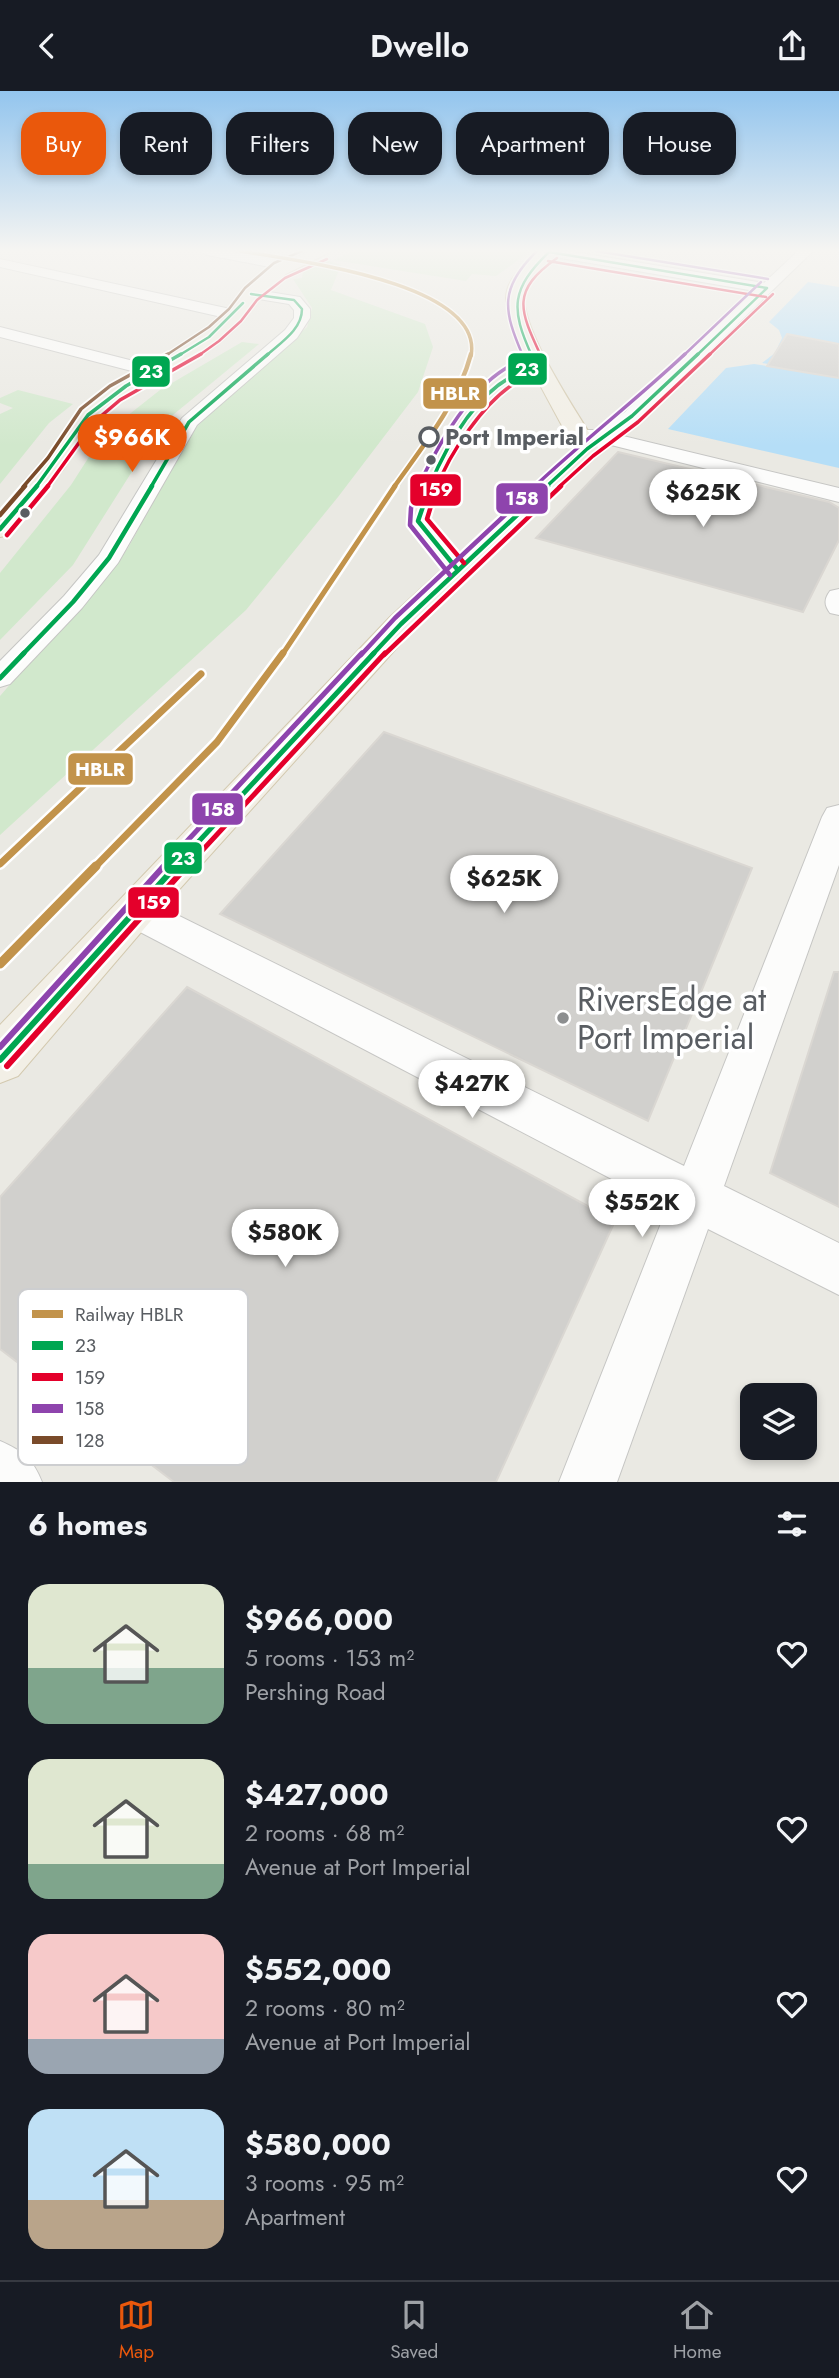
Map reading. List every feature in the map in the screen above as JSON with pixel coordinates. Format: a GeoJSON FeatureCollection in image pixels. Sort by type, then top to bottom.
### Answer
{"type":"FeatureCollection","features":[{"type":"Feature","properties":{"kind":"main road"},"geometry":{"type":"LineString","coordinates":[[0,529],[55,463],[86,416],[115,393],[205,341],[233,316]]}},
{"type":"Feature","properties":{"kind":"main road"},"geometry":{"type":"LineString","coordinates":[[0,1060],[134,911],[401,624],[590,439],[537,367],[524,337],[519,316]]}},
{"type":"Feature","properties":{"kind":"street"},"geometry":{"type":"LineString","coordinates":[[0,678],[73,602],[109,558],[189,422],[278,346],[299,325],[302,316]]}},
{"type":"Feature","properties":{"kind":"street"},"geometry":{"type":"LineString","coordinates":[[590,439],[632,416],[738,316]]}},
{"type":"Feature","properties":{"kind":"street"},"geometry":{"type":"LineString","coordinates":[[0,332],[155,372]]}},
{"type":"Feature","properties":{"kind":"street"},"geometry":{"type":"LineString","coordinates":[[0,352],[31,340]]}},
{"type":"Feature","properties":{"kind":"street"},"geometry":{"type":"LineString","coordinates":[[590,439],[839,495]]}},
{"type":"Feature","properties":{"kind":"street"},"geometry":{"type":"LineString","coordinates":[[839,597],[839,607]]}},
{"type":"Feature","properties":{"kind":"street"},"geometry":{"type":"LineString","coordinates":[[589,1482],[696,1197],[831,864],[839,817]]}},
{"type":"Feature","properties":{"kind":"street"},"geometry":{"type":"LineString","coordinates":[[134,911],[839,1270]]}},
{"type":"Feature","properties":{"kind":"street"},"geometry":{"type":"LineString","coordinates":[[0,1470],[13,1482]]}},
{"type":"Feature","properties":{"kind":"green space"},"geometry":{"type":"Polygon","coordinates":[[[310,316],[403,316],[425,324],[433,347],[418,392],[338,497],[246,610],[0,835],[0,696],[128,548],[191,433],[217,406],[307,327],[310,316]]]}},
{"type":"Feature","properties":{"kind":"green space"},"geometry":{"type":"Polygon","coordinates":[[[242,342],[259,344],[162,424],[73,565],[0,640],[0,573],[71,485],[103,435],[160,390],[242,342]]]}},
{"type":"Feature","properties":{"kind":"green space"},"geometry":{"type":"Polygon","coordinates":[[[18,390],[73,404],[49,423],[0,484],[0,414],[13,408],[0,403],[0,398],[18,390]]]}},
{"type":"Feature","properties":{"kind":"water"},"geometry":{"type":"Polygon","coordinates":[[[775,316],[839,316],[839,468],[668,429],[726,368],[754,364],[767,366],[768,364],[762,363],[775,353],[782,338],[779,330],[769,322],[775,316]]]}},
{"type":"Feature","properties":{"kind":"building"},"geometry":{"type":"Polygon","coordinates":[[[787,334],[839,344],[839,378],[767,366],[787,334]]]}},
{"type":"Feature","properties":{"kind":"building"},"geometry":{"type":"Polygon","coordinates":[[[618,452],[829,502],[839,508],[839,540],[803,612],[536,538],[618,452]]]}},
{"type":"Feature","properties":{"kind":"building","name":"RiversEdge at Port Imperial"},"geometry":{"type":"Polygon","coordinates":[[[384,732],[752,868],[648,1121],[220,914],[384,732]]]}},
{"type":"Feature","properties":{"kind":"building"},"geometry":{"type":"Polygon","coordinates":[[[834,972],[839,972],[839,1207],[770,1173],[834,972]]]}},
{"type":"Feature","properties":{"kind":"building"},"geometry":{"type":"Polygon","coordinates":[[[187,987],[615,1221],[496,1482],[174,1482],[152,1465],[248,1465],[248,1289],[18,1289],[18,1363],[0,1349],[0,1197],[187,987]]]}},
{"type":"Feature","properties":{"kind":"rail line","name":"HBLR"},"geometry":{"type":"LineString","coordinates":[[0,964],[217,742],[261,684],[432,432],[455,393],[472,350],[467,327],[457,316]]}},
{"type":"Feature","properties":{"kind":"rail line","name":"HBLR"},"geometry":{"type":"LineString","coordinates":[[0,864],[201,674]]}},
{"type":"Feature","properties":{"kind":"transit line","name":"128"},"geometry":{"type":"LineString","coordinates":[[0,515],[48,458],[81,409],[110,386],[180,347],[221,316]]}},
{"type":"Feature","properties":{"kind":"transit line","name":"23"},"geometry":{"type":"LineString","coordinates":[[0,529],[49,472],[88,415],[126,386],[209,337],[230,316]]}},
{"type":"Feature","properties":{"kind":"transit line","name":"159"},"geometry":{"type":"LineString","coordinates":[[7,535],[62,469],[94,422],[120,400],[189,362],[219,341],[245,316]]}},
{"type":"Feature","properties":{"kind":"transit line","name":"23"},"geometry":{"type":"LineString","coordinates":[[0,678],[73,602],[109,558],[189,422],[291,334],[302,316]]}},
{"type":"Feature","properties":{"kind":"transit line","name":"158"},"geometry":{"type":"LineString","coordinates":[[450,575],[410,525],[411,508],[429,464],[475,396],[504,368],[525,360],[508,316]]}},
{"type":"Feature","properties":{"kind":"transit line","name":"23"},"geometry":{"type":"LineString","coordinates":[[457,569],[418,521],[441,462],[467,420],[496,386],[511,375],[537,367],[518,316]]}},
{"type":"Feature","properties":{"kind":"transit line","name":"159"},"geometry":{"type":"LineString","coordinates":[[464,563],[427,519],[439,482],[458,446],[471,429],[515,383],[545,371],[545,364],[526,316]]}},
{"type":"Feature","properties":{"kind":"transit line","name":"158"},"geometry":{"type":"LineString","coordinates":[[0,1047],[395,618],[581,443],[626,409],[725,316]]}},
{"type":"Feature","properties":{"kind":"transit line","name":"23"},"geometry":{"type":"LineString","coordinates":[[0,1060],[134,911],[401,624],[587,449],[632,416],[738,316]]}},
{"type":"Feature","properties":{"kind":"transit line","name":"159"},"geometry":{"type":"LineString","coordinates":[[7,1066],[140,917],[407,630],[593,456],[638,422],[750,316]]}},
{"type":"Feature","properties":{"kind":"place","name":"Port Imperial"},"geometry":{"type":"Point","coordinates":[429,437]}},
{"type":"Feature","properties":{"kind":"place","name":"RiversEdge at Port Imperial"},"geometry":{"type":"Point","coordinates":[563,1018]}}]}
